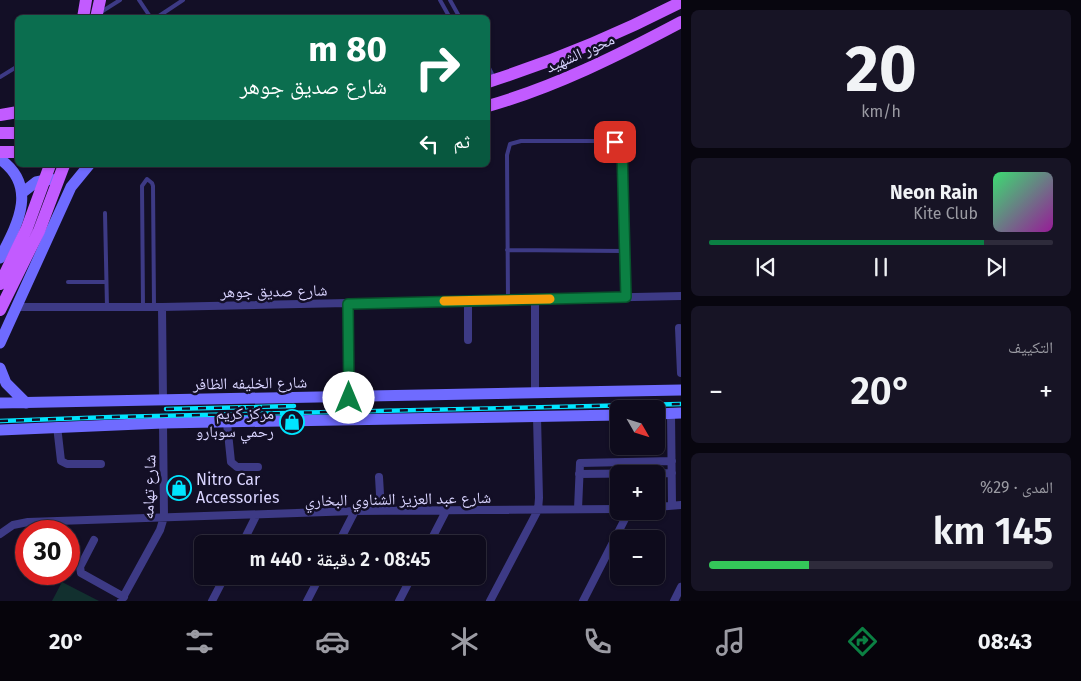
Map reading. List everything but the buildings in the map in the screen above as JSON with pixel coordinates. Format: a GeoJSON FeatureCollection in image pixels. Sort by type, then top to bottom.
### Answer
{"type":"FeatureCollection","features":[{"type":"Feature","properties":{"kind":"main road"},"geometry":{"type":"LineString","coordinates":[[84,15],[86,0]]}},
{"type":"Feature","properties":{"kind":"main road","name":"محور الشهيد"},"geometry":{"type":"LineString","coordinates":[[492,81],[602,39],[681,2]]}},
{"type":"Feature","properties":{"kind":"main road","name":"محور الشهيد"},"geometry":{"type":"LineString","coordinates":[[490,105],[571,76],[612,58],[681,22]]}},
{"type":"Feature","properties":{"kind":"main road"},"geometry":{"type":"LineString","coordinates":[[0,115],[15,112]]}},
{"type":"Feature","properties":{"kind":"main road"},"geometry":{"type":"LineString","coordinates":[[0,133],[15,133]]}},
{"type":"Feature","properties":{"kind":"main road"},"geometry":{"type":"LineString","coordinates":[[0,152],[15,152]]}},
{"type":"Feature","properties":{"kind":"main road"},"geometry":{"type":"LineString","coordinates":[[0,284],[27,228],[49,167]]}},
{"type":"Feature","properties":{"kind":"main road"},"geometry":{"type":"LineString","coordinates":[[0,310],[39,231],[63,167]]}},
{"type":"Feature","properties":{"kind":"street"},"geometry":{"type":"LineString","coordinates":[[0,158],[13,172],[22,193],[19,220],[0,258]]}},
{"type":"Feature","properties":{"kind":"street"},"geometry":{"type":"LineString","coordinates":[[0,343],[71,187],[87,167]]}},
{"type":"Feature","properties":{"kind":"street"},"geometry":{"type":"LineString","coordinates":[[22,193],[30,185],[42,180],[54,179],[71,187]]}},
{"type":"Feature","properties":{"kind":"street","name":"شارع صديق جوهر"},"geometry":{"type":"LineString","coordinates":[[17,307],[348,304],[681,296]]}},
{"type":"Feature","properties":{"kind":"street"},"geometry":{"type":"LineString","coordinates":[[535,300],[535,394]]}},
{"type":"Feature","properties":{"kind":"street"},"geometry":{"type":"LineString","coordinates":[[468,301],[468,340]]}},
{"type":"Feature","properties":{"kind":"street"},"geometry":{"type":"LineString","coordinates":[[348,304],[349,398]]}},
{"type":"Feature","properties":{"kind":"street"},"geometry":{"type":"LineString","coordinates":[[158,307],[163,401]]}},
{"type":"Feature","properties":{"kind":"street"},"geometry":{"type":"LineString","coordinates":[[679,328],[681,373]]}},
{"type":"Feature","properties":{"kind":"street"},"geometry":{"type":"LineString","coordinates":[[0,368],[6,383],[26,403]]}},
{"type":"Feature","properties":{"kind":"street","name":"شارع الخليفه الظافر"},"geometry":{"type":"LineString","coordinates":[[0,403],[349,398],[681,390]]}},
{"type":"Feature","properties":{"kind":"street"},"geometry":{"type":"LineString","coordinates":[[672,505],[672,461],[676,413]]}},
{"type":"Feature","properties":{"kind":"street"},"geometry":{"type":"LineString","coordinates":[[0,430],[58,426],[610,415]]}},
{"type":"Feature","properties":{"kind":"street"},"geometry":{"type":"LineString","coordinates":[[490,601],[538,510],[540,498],[537,417]]}},
{"type":"Feature","properties":{"kind":"street"},"geometry":{"type":"LineString","coordinates":[[227,422],[231,462],[241,468],[258,467]]}},
{"type":"Feature","properties":{"kind":"street","name":"شارع تهامه"},"geometry":{"type":"LineString","coordinates":[[123,599],[160,530],[164,517],[163,424]]}},
{"type":"Feature","properties":{"kind":"street"},"geometry":{"type":"LineString","coordinates":[[58,426],[61,461],[67,464],[101,464]]}},
{"type":"Feature","properties":{"kind":"street"},"geometry":{"type":"LineString","coordinates":[[578,509],[579,465],[582,462],[672,461]]}},
{"type":"Feature","properties":{"kind":"street"},"geometry":{"type":"LineString","coordinates":[[579,474],[672,473]]}},
{"type":"Feature","properties":{"kind":"street"},"geometry":{"type":"LineString","coordinates":[[379,477],[381,511]]}},
{"type":"Feature","properties":{"kind":"street"},"geometry":{"type":"LineString","coordinates":[[665,506],[681,505]]}},
{"type":"Feature","properties":{"kind":"street","name":"شارع عبد العزيز الشناوي البخاري"},"geometry":{"type":"LineString","coordinates":[[0,534],[20,523],[164,517],[256,516],[355,511],[610,509]]}},
{"type":"Feature","properties":{"kind":"street"},"geometry":{"type":"LineString","coordinates":[[343,535],[355,511]]}},
{"type":"Feature","properties":{"kind":"street"},"geometry":{"type":"LineString","coordinates":[[434,535],[446,511]]}},
{"type":"Feature","properties":{"kind":"street"},"geometry":{"type":"LineString","coordinates":[[246,535],[256,516]]}},
{"type":"Feature","properties":{"kind":"street"},"geometry":{"type":"LineString","coordinates":[[583,601],[624,520]]}},
{"type":"Feature","properties":{"kind":"street"},"geometry":{"type":"LineString","coordinates":[[94,540],[80,567],[81,573],[123,599]]}},
{"type":"Feature","properties":{"kind":"street"},"geometry":{"type":"LineString","coordinates":[[212,601],[220,585]]}},
{"type":"Feature","properties":{"kind":"street"},"geometry":{"type":"LineString","coordinates":[[307,601],[315,585]]}},
{"type":"Feature","properties":{"kind":"street"},"geometry":{"type":"LineString","coordinates":[[399,601],[407,585]]}},
{"type":"Feature","properties":{"kind":"street"},"geometry":{"type":"LineString","coordinates":[[674,601],[681,587]]}},
{"type":"Feature","properties":{"kind":"lane"},"geometry":{"type":"LineString","coordinates":[[97,15],[120,0]]}},
{"type":"Feature","properties":{"kind":"lane"},"geometry":{"type":"LineString","coordinates":[[139,0],[149,15]]}},
{"type":"Feature","properties":{"kind":"lane"},"geometry":{"type":"LineString","coordinates":[[440,0],[448,15]]}},
{"type":"Feature","properties":{"kind":"lane"},"geometry":{"type":"LineString","coordinates":[[450,0],[458,15]]}},
{"type":"Feature","properties":{"kind":"lane"},"geometry":{"type":"LineString","coordinates":[[160,15],[180,1]]}},
{"type":"Feature","properties":{"kind":"lane"},"geometry":{"type":"LineString","coordinates":[[0,77],[15,68]]}},
{"type":"Feature","properties":{"kind":"lane"},"geometry":{"type":"LineString","coordinates":[[508,300],[507,155],[510,144],[521,140],[610,141],[619,144],[622,149],[626,297]]}},
{"type":"Feature","properties":{"kind":"lane"},"geometry":{"type":"LineString","coordinates":[[143,307],[142,186],[148,179],[153,186],[153,233],[158,307]]}},
{"type":"Feature","properties":{"kind":"lane"},"geometry":{"type":"LineString","coordinates":[[105,213],[107,307]]}},
{"type":"Feature","properties":{"kind":"lane"},"geometry":{"type":"LineString","coordinates":[[142,233],[153,233]]}},
{"type":"Feature","properties":{"kind":"lane"},"geometry":{"type":"LineString","coordinates":[[507,250],[624,251]]}},
{"type":"Feature","properties":{"kind":"lane"},"geometry":{"type":"LineString","coordinates":[[68,282],[106,282]]}},
{"type":"Feature","properties":{"kind":"green space"},"geometry":{"type":"Polygon","coordinates":[[[60,585],[68,585],[99,601],[52,601],[60,585]]]}},
{"type":"Feature","properties":{"kind":"railway"},"geometry":{"type":"LineString","coordinates":[[0,421],[681,404]]}},
{"type":"Feature","properties":{"kind":"railway"},"geometry":{"type":"LineString","coordinates":[[166,409],[294,406]]}},
{"type":"Feature","properties":{"kind":"slow traffic"},"geometry":{"type":"LineString","coordinates":[[444,301],[550,299]]}},
{"type":"Feature","properties":{"kind":"place","name":"مركز كريم رحمي سوبارو"},"geometry":{"type":"Point","coordinates":[292,422]}},
{"type":"Feature","properties":{"kind":"place","name":"Nitro Car Accessories"},"geometry":{"type":"Point","coordinates":[179,488]}},
{"type":"Feature","properties":{"kind":"route"},"geometry":{"type":"LineString","coordinates":[[349,398],[348,304],[626,297],[622,149],[615,142]]}}]}
